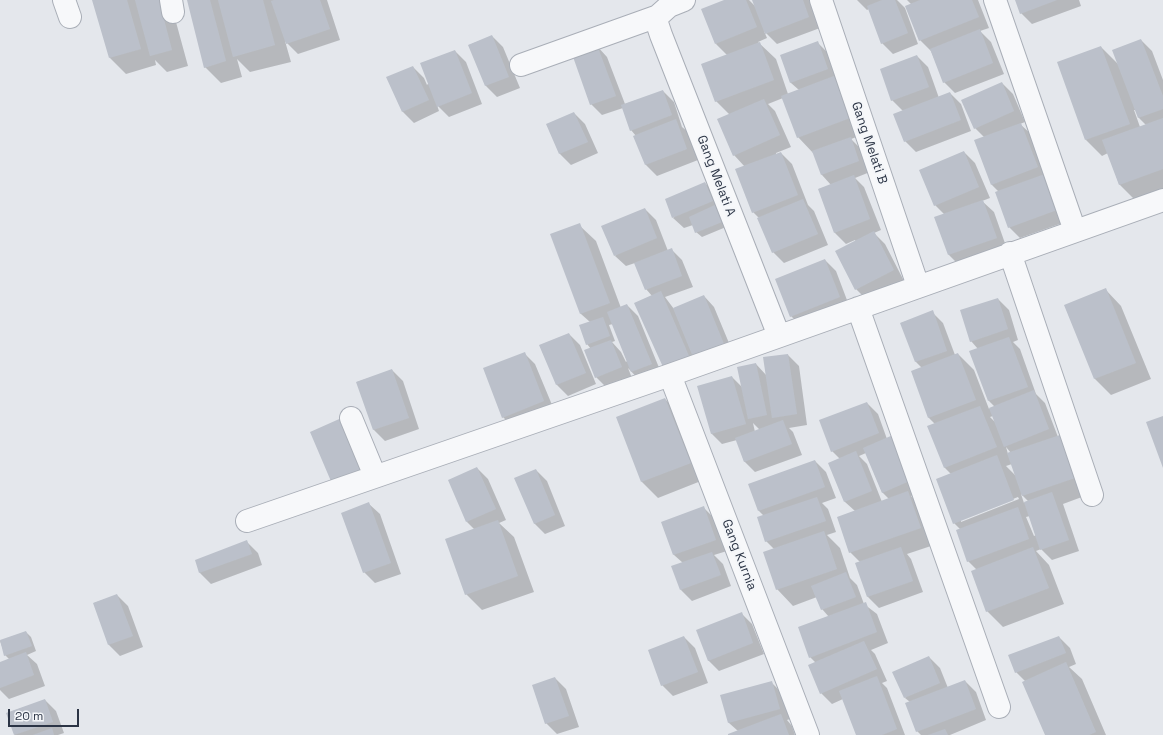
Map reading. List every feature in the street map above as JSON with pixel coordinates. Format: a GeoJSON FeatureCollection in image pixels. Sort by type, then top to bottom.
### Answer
{"type":"FeatureCollection","features":[{"type":"Feature","properties":{"kind":"street"},"geometry":{"type":"LineString","coordinates":[[521,65],[658,16],[669,6],[684,0]]}},
{"type":"Feature","properties":{"kind":"street","name":"Gang Melati B"},"geometry":{"type":"LineString","coordinates":[[821,0],[918,286]]}},
{"type":"Feature","properties":{"kind":"street"},"geometry":{"type":"LineString","coordinates":[[995,0],[1075,230]]}},
{"type":"Feature","properties":{"kind":"street","name":"Gang Melati A"},"geometry":{"type":"LineString","coordinates":[[658,16],[657,23],[661,35],[779,336]]}},
{"type":"Feature","properties":{"kind":"street"},"geometry":{"type":"LineString","coordinates":[[246,521],[670,375],[1010,253],[1163,200]]}},
{"type":"Feature","properties":{"kind":"street"},"geometry":{"type":"LineString","coordinates":[[1010,253],[1092,495]]}},
{"type":"Feature","properties":{"kind":"street"},"geometry":{"type":"LineString","coordinates":[[858,308],[999,708]]}},
{"type":"Feature","properties":{"kind":"street","name":"Gang Kurnia"},"geometry":{"type":"LineString","coordinates":[[670,375],[808,735]]}},
{"type":"Feature","properties":{"kind":"street"},"geometry":{"type":"LineString","coordinates":[[351,418],[375,476]]}},
{"type":"Feature","properties":{"kind":"building"},"geometry":{"type":"Polygon","coordinates":[[[92,0],[127,0],[141,49],[109,58],[92,0]]]}},
{"type":"Feature","properties":{"kind":"building"},"geometry":{"type":"Polygon","coordinates":[[[135,0],[159,0],[172,50],[150,56],[135,0]]]}},
{"type":"Feature","properties":{"kind":"building"},"geometry":{"type":"Polygon","coordinates":[[[187,0],[210,0],[226,61],[204,68],[187,0]]]}},
{"type":"Feature","properties":{"kind":"building"},"geometry":{"type":"Polygon","coordinates":[[[218,0],[263,0],[275,45],[233,57],[218,0]]]}},
{"type":"Feature","properties":{"kind":"building"},"geometry":{"type":"Polygon","coordinates":[[[320,0],[330,29],[286,44],[271,1],[320,0]]]}},
{"type":"Feature","properties":{"kind":"building"},"geometry":{"type":"Polygon","coordinates":[[[724,0],[746,0],[757,27],[715,44],[701,9],[724,0]]]}},
{"type":"Feature","properties":{"kind":"building"},"geometry":{"type":"Polygon","coordinates":[[[752,0],[803,0],[809,17],[765,34],[752,0]]]}},
{"type":"Feature","properties":{"kind":"building"},"geometry":{"type":"Polygon","coordinates":[[[882,0],[895,0],[908,33],[881,44],[867,6],[882,0]]]}},
{"type":"Feature","properties":{"kind":"building"},"geometry":{"type":"Polygon","coordinates":[[[920,0],[972,0],[979,17],[919,41],[905,6],[920,0]]]}},
{"type":"Feature","properties":{"kind":"building"},"geometry":{"type":"Polygon","coordinates":[[[1015,0],[1057,0],[1020,14],[1015,0]]]}},
{"type":"Feature","properties":{"kind":"building"},"geometry":{"type":"Polygon","coordinates":[[[980,29],[993,63],[943,83],[930,49],[980,29]]]}},
{"type":"Feature","properties":{"kind":"building"},"geometry":{"type":"Polygon","coordinates":[[[492,35],[509,77],[485,86],[468,45],[492,35]]]}},
{"type":"Feature","properties":{"kind":"building"},"geometry":{"type":"Polygon","coordinates":[[[1141,39],[1163,96],[1163,109],[1138,118],[1112,50],[1141,39]]]}},
{"type":"Feature","properties":{"kind":"building"},"geometry":{"type":"Polygon","coordinates":[[[818,41],[828,69],[790,83],[780,55],[818,41]]]}},
{"type":"Feature","properties":{"kind":"building"},"geometry":{"type":"Polygon","coordinates":[[[760,42],[774,80],[715,102],[701,64],[760,42]]]}},
{"type":"Feature","properties":{"kind":"building"},"geometry":{"type":"Polygon","coordinates":[[[597,45],[616,96],[590,105],[572,54],[597,45]]]}},
{"type":"Feature","properties":{"kind":"building"},"geometry":{"type":"Polygon","coordinates":[[[1101,46],[1130,124],[1085,140],[1057,62],[1101,46]]]}},
{"type":"Feature","properties":{"kind":"building"},"geometry":{"type":"Polygon","coordinates":[[[455,50],[472,93],[437,107],[420,63],[455,50]]]}},
{"type":"Feature","properties":{"kind":"building"},"geometry":{"type":"Polygon","coordinates":[[[917,55],[929,87],[891,101],[880,69],[917,55]]]}},
{"type":"Feature","properties":{"kind":"building"},"geometry":{"type":"Polygon","coordinates":[[[413,66],[429,100],[402,112],[386,77],[413,66]]]}},
{"type":"Feature","properties":{"kind":"building"},"geometry":{"type":"Polygon","coordinates":[[[834,76],[850,118],[797,138],[781,96],[834,76]]]}},
{"type":"Feature","properties":{"kind":"building"},"geometry":{"type":"Polygon","coordinates":[[[1002,82],[1014,111],[974,129],[961,100],[1002,82]]]}},
{"type":"Feature","properties":{"kind":"building"},"geometry":{"type":"Polygon","coordinates":[[[663,90],[672,115],[630,131],[621,105],[663,90]]]}},
{"type":"Feature","properties":{"kind":"building"},"geometry":{"type":"Polygon","coordinates":[[[950,92],[961,120],[904,142],[893,114],[950,92]]]}},
{"type":"Feature","properties":{"kind":"building"},"geometry":{"type":"Polygon","coordinates":[[[764,99],[780,135],[733,156],[717,119],[764,99]]]}},
{"type":"Feature","properties":{"kind":"building"},"geometry":{"type":"Polygon","coordinates":[[[574,112],[588,142],[559,154],[546,124],[574,112]]]}},
{"type":"Feature","properties":{"kind":"building"},"geometry":{"type":"Polygon","coordinates":[[[1163,118],[1163,169],[1119,185],[1102,140],[1163,118]]]}},
{"type":"Feature","properties":{"kind":"building"},"geometry":{"type":"Polygon","coordinates":[[[676,119],[687,149],[645,165],[633,136],[676,119]]]}},
{"type":"Feature","properties":{"kind":"building"},"geometry":{"type":"Polygon","coordinates":[[[1021,123],[1038,167],[991,185],[974,140],[1021,123]]]}},
{"type":"Feature","properties":{"kind":"building"},"geometry":{"type":"Polygon","coordinates":[[[851,137],[859,161],[821,175],[812,151],[851,137]]]}},
{"type":"Feature","properties":{"kind":"building"},"geometry":{"type":"Polygon","coordinates":[[[964,151],[979,187],[934,206],[919,170],[964,151]]]}},
{"type":"Feature","properties":{"kind":"building"},"geometry":{"type":"Polygon","coordinates":[[[781,152],[798,195],[752,213],[735,169],[781,152]]]}},
{"type":"Feature","properties":{"kind":"building"},"geometry":{"type":"Polygon","coordinates":[[[1045,174],[1057,210],[1008,228],[995,192],[1045,174]]]}},
{"type":"Feature","properties":{"kind":"building"},"geometry":{"type":"Polygon","coordinates":[[[854,175],[870,219],[834,233],[818,189],[854,175]]]}},
{"type":"Feature","properties":{"kind":"building"},"geometry":{"type":"Polygon","coordinates":[[[705,182],[713,201],[672,218],[665,199],[705,182]]]}},
{"type":"Feature","properties":{"kind":"building"},"geometry":{"type":"Polygon","coordinates":[[[803,199],[818,234],[772,253],[757,218],[803,199]]]}},
{"type":"Feature","properties":{"kind":"building"},"geometry":{"type":"Polygon","coordinates":[[[983,200],[997,238],[948,255],[934,217],[983,200]]]}},
{"type":"Feature","properties":{"kind":"building"},"geometry":{"type":"Polygon","coordinates":[[[715,205],[722,222],[695,233],[689,217],[715,205]]]}},
{"type":"Feature","properties":{"kind":"building"},"geometry":{"type":"Polygon","coordinates":[[[645,208],[657,238],[614,256],[601,226],[645,208]]]}},
{"type":"Feature","properties":{"kind":"building"},"geometry":{"type":"Polygon","coordinates":[[[580,223],[610,303],[580,314],[550,234],[580,223]]]}},
{"type":"Feature","properties":{"kind":"building"},"geometry":{"type":"Polygon","coordinates":[[[874,231],[894,270],[855,290],[835,251],[874,231]]]}},
{"type":"Feature","properties":{"kind":"building"},"geometry":{"type":"Polygon","coordinates":[[[672,248],[682,276],[645,290],[634,263],[672,248]]]}},
{"type":"Feature","properties":{"kind":"building"},"geometry":{"type":"Polygon","coordinates":[[[825,259],[840,297],[790,317],[775,279],[825,259]]]}},
{"type":"Feature","properties":{"kind":"building"},"geometry":{"type":"Polygon","coordinates":[[[1106,288],[1136,363],[1094,379],[1064,305],[1106,288]]]}},
{"type":"Feature","properties":{"kind":"building"},"geometry":{"type":"Polygon","coordinates":[[[661,291],[689,356],[663,367],[634,303],[661,291]]]}},
{"type":"Feature","properties":{"kind":"building"},"geometry":{"type":"Polygon","coordinates":[[[704,295],[724,344],[693,357],[673,308],[704,295]]]}},
{"type":"Feature","properties":{"kind":"building"},"geometry":{"type":"Polygon","coordinates":[[[998,298],[1008,329],[970,342],[960,310],[998,298]]]}},
{"type":"Feature","properties":{"kind":"building"},"geometry":{"type":"Polygon","coordinates":[[[627,304],[652,364],[631,372],[607,312],[627,304]]]}},
{"type":"Feature","properties":{"kind":"building"},"geometry":{"type":"Polygon","coordinates":[[[933,310],[947,351],[915,362],[900,323],[933,310]]]}},
{"type":"Feature","properties":{"kind":"building"},"geometry":{"type":"Polygon","coordinates":[[[603,317],[610,336],[586,345],[579,325],[603,317]]]}},
{"type":"Feature","properties":{"kind":"building"},"geometry":{"type":"Polygon","coordinates":[[[569,333],[586,373],[556,385],[539,345],[569,333]]]}},
{"type":"Feature","properties":{"kind":"building"},"geometry":{"type":"Polygon","coordinates":[[[1009,337],[1028,387],[988,401],[969,351],[1009,337]]]}},
{"type":"Feature","properties":{"kind":"building"},"geometry":{"type":"Polygon","coordinates":[[[611,340],[622,367],[595,378],[584,350],[611,340]]]}},
{"type":"Feature","properties":{"kind":"building"},"geometry":{"type":"Polygon","coordinates":[[[525,352],[544,401],[502,418],[483,368],[525,352]]]}},
{"type":"Feature","properties":{"kind":"building"},"geometry":{"type":"Polygon","coordinates":[[[958,353],[976,400],[928,418],[911,371],[958,353]]]}},
{"type":"Feature","properties":{"kind":"building"},"geometry":{"type":"Polygon","coordinates":[[[788,354],[797,414],[772,418],[763,357],[788,354]]]}},
{"type":"Feature","properties":{"kind":"building"},"geometry":{"type":"Polygon","coordinates":[[[756,363],[767,415],[748,419],[737,367],[756,363]]]}},
{"type":"Feature","properties":{"kind":"building"},"geometry":{"type":"Polygon","coordinates":[[[392,369],[409,418],[373,430],[356,382],[392,369]]]}},
{"type":"Feature","properties":{"kind":"building"},"geometry":{"type":"Polygon","coordinates":[[[732,376],[746,424],[711,434],[697,386],[732,376]]]}},
{"type":"Feature","properties":{"kind":"building"},"geometry":{"type":"Polygon","coordinates":[[[1034,390],[1049,429],[1004,447],[989,408],[1034,390]]]}},
{"type":"Feature","properties":{"kind":"building"},"geometry":{"type":"Polygon","coordinates":[[[665,398],[691,463],[641,482],[616,417],[665,398]]]}},
{"type":"Feature","properties":{"kind":"building"},"geometry":{"type":"Polygon","coordinates":[[[867,402],[879,433],[831,452],[819,420],[867,402]]]}},
{"type":"Feature","properties":{"kind":"building"},"geometry":{"type":"Polygon","coordinates":[[[980,406],[997,447],[944,468],[927,426],[980,406]]]}},
{"type":"Feature","properties":{"kind":"building"},"geometry":{"type":"Polygon","coordinates":[[[346,416],[369,470],[333,486],[310,432],[346,416]]]}},
{"type":"Feature","properties":{"kind":"building"},"geometry":{"type":"Polygon","coordinates":[[[1163,416],[1163,468],[1146,422],[1163,416]]]}},
{"type":"Feature","properties":{"kind":"building"},"geometry":{"type":"Polygon","coordinates":[[[783,420],[792,444],[744,462],[735,438],[783,420]]]}},
{"type":"Feature","properties":{"kind":"building"},"geometry":{"type":"Polygon","coordinates":[[[893,435],[912,480],[882,493],[863,448],[893,435]]]}},
{"type":"Feature","properties":{"kind":"building"},"geometry":{"type":"Polygon","coordinates":[[[1060,435],[1075,478],[1022,496],[1007,453],[1060,435]]]}},
{"type":"Feature","properties":{"kind":"building"},"geometry":{"type":"Polygon","coordinates":[[[856,451],[872,491],[844,502],[828,463],[856,451]]]}},
{"type":"Feature","properties":{"kind":"building"},"geometry":{"type":"Polygon","coordinates":[[[997,455],[1014,500],[953,524],[936,479],[997,455]]]}},
{"type":"Feature","properties":{"kind":"building"},"geometry":{"type":"Polygon","coordinates":[[[815,460],[825,487],[758,511],[748,484],[815,460]]]}},
{"type":"Feature","properties":{"kind":"building"},"geometry":{"type":"Polygon","coordinates":[[[477,467],[496,509],[466,522],[448,480],[477,467]]]}},
{"type":"Feature","properties":{"kind":"building"},"geometry":{"type":"Polygon","coordinates":[[[536,469],[555,515],[534,524],[514,478],[536,469]]]}},
{"type":"Feature","properties":{"kind":"building"},"geometry":{"type":"Polygon","coordinates":[[[908,491],[921,528],[849,553],[837,517],[908,491]]]}},
{"type":"Feature","properties":{"kind":"building"},"geometry":{"type":"Polygon","coordinates":[[[1052,492],[1069,540],[1040,550],[1024,502],[1052,492]]]}},
{"type":"Feature","properties":{"kind":"building"},"geometry":{"type":"Polygon","coordinates":[[[817,497],[826,521],[765,542],[757,517],[817,497]]]}},
{"type":"Feature","properties":{"kind":"building"},"geometry":{"type":"Polygon","coordinates":[[[369,502],[391,563],[363,573],[341,513],[369,502]]]}},
{"type":"Feature","properties":{"kind":"building"},"geometry":{"type":"Polygon","coordinates":[[[704,506],[716,540],[673,555],[661,522],[704,506]]]}},
{"type":"Feature","properties":{"kind":"building"},"geometry":{"type":"Polygon","coordinates":[[[1018,507],[1029,539],[967,562],[956,530],[1018,507]]]}},
{"type":"Feature","properties":{"kind":"building"},"geometry":{"type":"Polygon","coordinates":[[[498,520],[518,576],[465,595],[445,539],[498,520]]]}},
{"type":"Feature","properties":{"kind":"building"},"geometry":{"type":"Polygon","coordinates":[[[824,531],[837,569],[776,590],[763,552],[824,531]]]}},
{"type":"Feature","properties":{"kind":"building"},"geometry":{"type":"Polygon","coordinates":[[[247,540],[252,554],[199,573],[195,560],[247,540]]]}},
{"type":"Feature","properties":{"kind":"building"},"geometry":{"type":"Polygon","coordinates":[[[901,547],[913,581],[867,597],[855,563],[901,547]]]}},
{"type":"Feature","properties":{"kind":"building"},"geometry":{"type":"Polygon","coordinates":[[[1033,547],[1049,588],[986,612],[971,571],[1033,547]]]}},
{"type":"Feature","properties":{"kind":"building"},"geometry":{"type":"Polygon","coordinates":[[[712,552],[721,575],[680,590],[671,566],[712,552]]]}},
{"type":"Feature","properties":{"kind":"building"},"geometry":{"type":"Polygon","coordinates":[[[846,572],[856,597],[821,610],[811,586],[846,572]]]}},
{"type":"Feature","properties":{"kind":"building"},"geometry":{"type":"Polygon","coordinates":[[[117,594],[133,636],[108,645],[93,603],[117,594]]]}},
{"type":"Feature","properties":{"kind":"building"},"geometry":{"type":"Polygon","coordinates":[[[866,602],[877,632],[809,658],[798,627],[866,602]]]}},
{"type":"Feature","properties":{"kind":"building"},"geometry":{"type":"Polygon","coordinates":[[[742,612],[753,643],[708,661],[696,630],[742,612]]]}},
{"type":"Feature","properties":{"kind":"building"},"geometry":{"type":"Polygon","coordinates":[[[26,631],[32,646],[4,656],[0,640],[26,631]]]}},
{"type":"Feature","properties":{"kind":"building"},"geometry":{"type":"Polygon","coordinates":[[[684,636],[698,672],[661,686],[648,650],[684,636]]]}},
{"type":"Feature","properties":{"kind":"building"},"geometry":{"type":"Polygon","coordinates":[[[1059,636],[1066,653],[1015,673],[1008,655],[1059,636]]]}},
{"type":"Feature","properties":{"kind":"building"},"geometry":{"type":"Polygon","coordinates":[[[864,641],[877,669],[820,694],[808,665],[864,641]]]}},
{"type":"Feature","properties":{"kind":"building"},"geometry":{"type":"Polygon","coordinates":[[[26,652],[34,675],[0,688],[0,662],[26,652]]]}},
{"type":"Feature","properties":{"kind":"building"},"geometry":{"type":"Polygon","coordinates":[[[929,656],[940,683],[904,698],[892,672],[929,656]]]}},
{"type":"Feature","properties":{"kind":"building"},"geometry":{"type":"Polygon","coordinates":[[[1066,662],[1096,732],[1089,735],[1045,735],[1022,682],[1066,662]]]}},
{"type":"Feature","properties":{"kind":"building"},"geometry":{"type":"Polygon","coordinates":[[[877,676],[897,729],[882,735],[856,735],[839,691],[877,676]]]}},
{"type":"Feature","properties":{"kind":"building"},"geometry":{"type":"Polygon","coordinates":[[[555,677],[569,716],[545,724],[532,685],[555,677]]]}},
{"type":"Feature","properties":{"kind":"building"},"geometry":{"type":"Polygon","coordinates":[[[965,680],[976,709],[916,732],[905,703],[965,680]]]}},
{"type":"Feature","properties":{"kind":"building"},"geometry":{"type":"Polygon","coordinates":[[[772,681],[780,709],[728,723],[720,695],[772,681]]]}},
{"type":"Feature","properties":{"kind":"building"},"geometry":{"type":"Polygon","coordinates":[[[45,699],[53,722],[14,735],[6,713],[45,699]]]}},
{"type":"Feature","properties":{"kind":"building"},"geometry":{"type":"Polygon","coordinates":[[[781,714],[789,735],[728,735],[728,734],[781,714]]]}},
{"type":"Feature","properties":{"kind":"building"},"geometry":{"type":"Polygon","coordinates":[[[52,728],[54,735],[33,735],[52,728]]]}},
{"type":"Feature","properties":{"kind":"building"},"geometry":{"type":"Polygon","coordinates":[[[945,729],[948,735],[928,735],[945,729]]]}}]}
